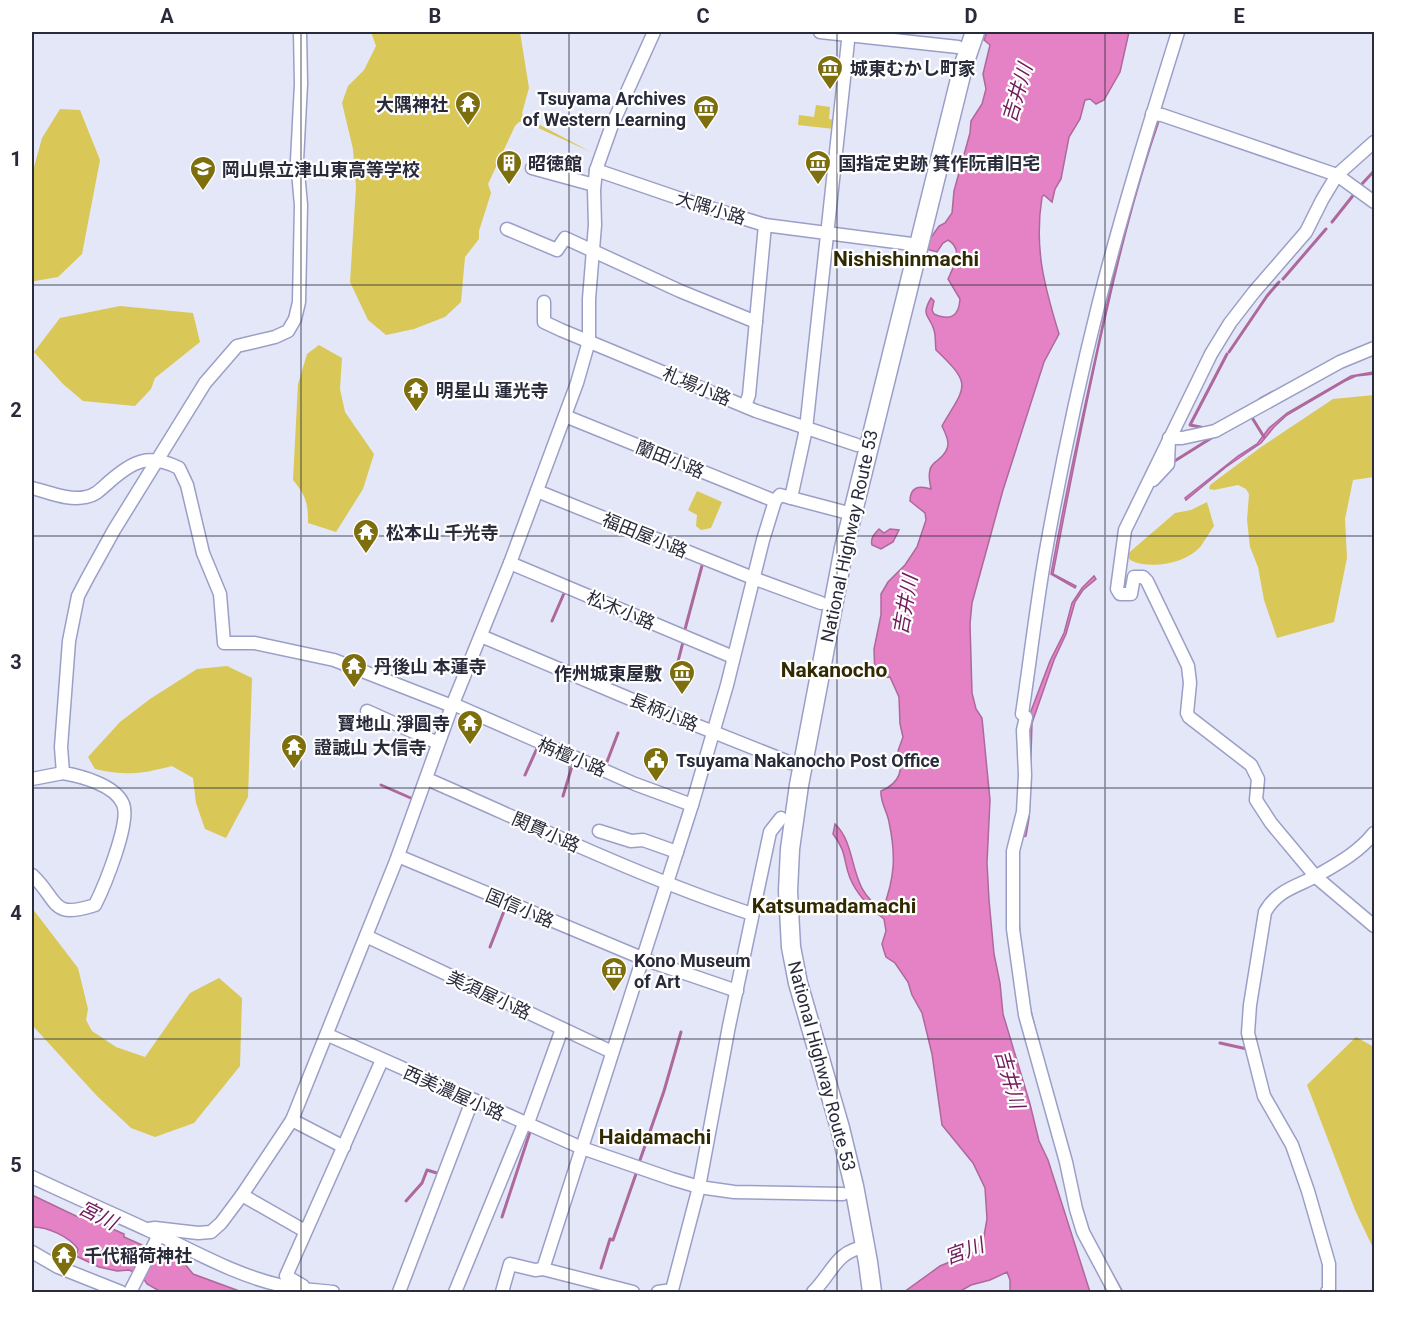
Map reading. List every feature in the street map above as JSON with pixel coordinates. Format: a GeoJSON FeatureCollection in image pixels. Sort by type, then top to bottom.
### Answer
{"type":"FeatureCollection","features":[{"type":"Feature","properties":{"kind":"highway","name":"National Highway Route 53"},"geometry":{"type":"LineString","coordinates":[[860,1293],[861,1255],[854,1186],[840,1128],[798,983],[791,947],[788,891],[793,820],[857,445],[963,67],[975,32]]}},
{"type":"Feature","properties":{"kind":"highway","name":"National Highway Route 53"},"geometry":{"type":"LineString","coordinates":[[872,1293],[843,1194],[828,1130],[797,1028],[784,974],[777,921],[776,878],[781,818],[821,603],[914,243],[961,39]]}},
{"type":"Feature","properties":{"kind":"street"},"geometry":{"type":"LineString","coordinates":[[63,773],[61,747],[66,675],[71,630],[78,596],[114,530],[205,383],[237,346],[275,337],[288,331],[297,312],[301,205],[297,162],[301,84],[300,32]]}},
{"type":"Feature","properties":{"kind":"street"},"geometry":{"type":"LineString","coordinates":[[129,1293],[155,1234],[155,1228],[198,1233],[211,1232],[221,1223],[292,1120],[328,1035],[565,416],[589,341],[588,299],[595,225],[596,170],[612,124],[654,32]]}},
{"type":"Feature","properties":{"kind":"street"},"geometry":{"type":"LineString","coordinates":[[820,32],[849,33],[913,42],[961,39]]}},
{"type":"Feature","properties":{"kind":"street"},"geometry":{"type":"LineString","coordinates":[[1116,1293],[1083,1232],[1066,1162],[1030,1040],[1013,929],[1013,851],[1023,812],[1025,764],[1023,730],[1026,717],[1022,714],[1047,547],[1098,305],[1133,174],[1149,131],[1152,114],[1178,32]]}},
{"type":"Feature","properties":{"kind":"street"},"geometry":{"type":"LineString","coordinates":[[791,498],[806,429],[849,33]]}},
{"type":"Feature","properties":{"kind":"street"},"geometry":{"type":"LineString","coordinates":[[1152,114],[1162,115],[1337,175],[1374,202]]}},
{"type":"Feature","properties":{"kind":"street"},"geometry":{"type":"LineString","coordinates":[[1374,142],[1337,175],[1306,232],[1254,292],[1230,323],[1211,354],[1125,530],[1117,589],[1120,594],[1131,594],[1134,577],[1143,577],[1147,581],[1188,666],[1190,683],[1187,713],[1189,717],[1251,765],[1258,779],[1256,800],[1262,811],[1316,877],[1374,927]]}},
{"type":"Feature","properties":{"kind":"street"},"geometry":{"type":"LineString","coordinates":[[532,168],[594,185]]}},
{"type":"Feature","properties":{"kind":"street","name":"大隅小路"},"geometry":{"type":"LineString","coordinates":[[596,170],[765,225],[914,243]]}},
{"type":"Feature","properties":{"kind":"street"},"geometry":{"type":"LineString","coordinates":[[745,406],[765,225]]}},
{"type":"Feature","properties":{"kind":"street"},"geometry":{"type":"LineString","coordinates":[[507,229],[557,250],[565,238],[680,291],[756,322]]}},
{"type":"Feature","properties":{"kind":"street","name":"札場小路"},"geometry":{"type":"LineString","coordinates":[[544,302],[544,322],[745,406],[857,445]]}},
{"type":"Feature","properties":{"kind":"street"},"geometry":{"type":"LineString","coordinates":[[1169,438],[1182,438],[1215,431],[1340,362],[1374,348]]}},
{"type":"Feature","properties":{"kind":"street","name":"蘭田小路"},"geometry":{"type":"LineString","coordinates":[[565,416],[775,501]]}},
{"type":"Feature","properties":{"kind":"street"},"geometry":{"type":"LineString","coordinates":[[32,488],[69,498],[86,497],[93,495],[135,462],[142,460],[157,462]]}},
{"type":"Feature","properties":{"kind":"street","name":"栴檀小路"},"geometry":{"type":"LineString","coordinates":[[157,462],[173,465],[182,472],[194,510],[198,537],[220,594],[224,643],[255,644],[334,660],[453,705],[634,784],[692,805]]}},
{"type":"Feature","properties":{"kind":"street","name":"福田屋小路"},"geometry":{"type":"LineString","coordinates":[[537,490],[753,578],[821,603]]}},
{"type":"Feature","properties":{"kind":"street"},"geometry":{"type":"LineString","coordinates":[[543,1269],[692,805],[775,501],[780,495],[846,512]]}},
{"type":"Feature","properties":{"kind":"street","name":"松木小路"},"geometry":{"type":"LineString","coordinates":[[510,563],[733,657]]}},
{"type":"Feature","properties":{"kind":"street","name":"長柄小路"},"geometry":{"type":"LineString","coordinates":[[482,636],[791,763]]}},
{"type":"Feature","properties":{"kind":"street"},"geometry":{"type":"LineString","coordinates":[[367,711],[438,743]]}},
{"type":"Feature","properties":{"kind":"street"},"geometry":{"type":"LineString","coordinates":[[32,779],[63,773],[83,777],[115,792],[124,804],[125,816],[108,880],[95,905],[73,912],[64,910],[51,900],[32,875]]}},
{"type":"Feature","properties":{"kind":"street","name":"関貫小路"},"geometry":{"type":"LineString","coordinates":[[427,779],[666,884],[752,914]]}},
{"type":"Feature","properties":{"kind":"street"},"geometry":{"type":"LineString","coordinates":[[658,1293],[672,1290],[699,1187],[729,1026],[770,832],[781,818]]}},
{"type":"Feature","properties":{"kind":"street"},"geometry":{"type":"LineString","coordinates":[[599,831],[631,841],[643,840],[677,852]]}},
{"type":"Feature","properties":{"kind":"street"},"geometry":{"type":"LineString","coordinates":[[1328,1293],[1329,1264],[1308,1191],[1292,1144],[1264,1096],[1248,1033],[1250,1005],[1265,912],[1272,901],[1292,886],[1316,877],[1356,853],[1374,833]]}},
{"type":"Feature","properties":{"kind":"street","name":"国信小路"},"geometry":{"type":"LineString","coordinates":[[398,856],[642,958],[737,991]]}},
{"type":"Feature","properties":{"kind":"street","name":"美須屋小路"},"geometry":{"type":"LineString","coordinates":[[366,936],[612,1052]]}},
{"type":"Feature","properties":{"kind":"street"},"geometry":{"type":"LineString","coordinates":[[455,1293],[524,1124],[529,1120],[562,1029]]}},
{"type":"Feature","properties":{"kind":"street","name":"西美濃屋小路"},"geometry":{"type":"LineString","coordinates":[[328,1035],[582,1148],[699,1187],[734,1192],[843,1194]]}},
{"type":"Feature","properties":{"kind":"street"},"geometry":{"type":"LineString","coordinates":[[305,1288],[286,1276],[382,1060]]}},
{"type":"Feature","properties":{"kind":"street"},"geometry":{"type":"LineString","coordinates":[[399,1293],[472,1101]]}},
{"type":"Feature","properties":{"kind":"street"},"geometry":{"type":"LineString","coordinates":[[292,1120],[344,1147]]}},
{"type":"Feature","properties":{"kind":"street"},"geometry":{"type":"LineString","coordinates":[[32,1177],[249,1276],[279,1285],[333,1293]]}},
{"type":"Feature","properties":{"kind":"street"},"geometry":{"type":"LineString","coordinates":[[242,1195],[305,1230]]}},
{"type":"Feature","properties":{"kind":"street"},"geometry":{"type":"LineString","coordinates":[[32,1252],[58,1267],[122,1293]]}},
{"type":"Feature","properties":{"kind":"street"},"geometry":{"type":"LineString","coordinates":[[813,1293],[840,1256],[861,1255]]}},
{"type":"Feature","properties":{"kind":"street"},"geometry":{"type":"LineString","coordinates":[[502,1293],[510,1264],[535,1270],[543,1269],[633,1293]]}},
{"type":"Feature","properties":{"kind":"shaded area"},"geometry":{"type":"Polygon","coordinates":[[[371,32],[520,32],[529,88],[523,116],[591,152],[525,122],[519,122],[488,184],[491,193],[479,231],[479,239],[465,257],[461,302],[445,317],[414,329],[386,335],[368,320],[350,282],[356,187],[353,149],[342,103],[348,86],[364,70],[376,46],[371,32]]]}},
{"type":"Feature","properties":{"kind":"shaded area"},"geometry":{"type":"Polygon","coordinates":[[[816,105],[830,107],[829,119],[835,120],[834,129],[798,125],[799,115],[814,117],[816,105]]]}},
{"type":"Feature","properties":{"kind":"shaded area"},"geometry":{"type":"Polygon","coordinates":[[[60,109],[80,110],[100,160],[82,254],[58,277],[35,281],[32,280],[32,170],[42,138],[60,109]]]}},
{"type":"Feature","properties":{"kind":"shaded area"},"geometry":{"type":"Polygon","coordinates":[[[120,306],[193,313],[200,342],[155,378],[151,389],[135,406],[83,401],[63,384],[34,352],[60,318],[120,306]]]}},
{"type":"Feature","properties":{"kind":"shaded area"},"geometry":{"type":"Polygon","coordinates":[[[319,345],[342,358],[340,389],[345,412],[374,454],[363,489],[336,532],[308,523],[305,500],[293,480],[298,384],[307,354],[319,345]]]}},
{"type":"Feature","properties":{"kind":"shaded area"},"geometry":{"type":"Polygon","coordinates":[[[1374,395],[1374,477],[1353,480],[1345,519],[1347,558],[1334,622],[1277,638],[1264,600],[1258,567],[1250,547],[1247,520],[1249,494],[1246,489],[1238,485],[1214,490],[1209,489],[1210,485],[1261,447],[1333,399],[1374,395]]]}},
{"type":"Feature","properties":{"kind":"shaded area"},"geometry":{"type":"Polygon","coordinates":[[[697,491],[722,502],[711,528],[701,530],[696,526],[697,515],[688,510],[697,491]]]}},
{"type":"Feature","properties":{"kind":"shaded area"},"geometry":{"type":"Polygon","coordinates":[[[1207,502],[1214,526],[1201,546],[1194,552],[1167,564],[1147,565],[1130,560],[1127,555],[1175,513],[1191,510],[1207,502]]]}},
{"type":"Feature","properties":{"kind":"shaded area"},"geometry":{"type":"Polygon","coordinates":[[[227,666],[252,678],[248,797],[226,838],[205,829],[196,803],[193,778],[172,766],[134,773],[116,773],[95,769],[88,757],[120,722],[150,699],[197,669],[227,666]]]}},
{"type":"Feature","properties":{"kind":"shaded area"},"geometry":{"type":"Polygon","coordinates":[[[32,908],[78,968],[88,1009],[86,1020],[92,1031],[116,1047],[145,1057],[190,993],[219,978],[242,998],[240,1066],[194,1123],[155,1137],[131,1128],[97,1096],[32,1025],[32,908]]]}},
{"type":"Feature","properties":{"kind":"shaded area"},"geometry":{"type":"Polygon","coordinates":[[[1356,1037],[1374,1047],[1374,1250],[1355,1210],[1307,1085],[1356,1037]]]}},
{"type":"Feature","properties":{"kind":"water","name":"吉井川"},"geometry":{"type":"Polygon","coordinates":[[[987,32],[1129,32],[1120,72],[1104,100],[1096,104],[1090,99],[1085,100],[1080,119],[1069,137],[1061,179],[1055,189],[1052,202],[1044,195],[1042,197],[1040,250],[1049,299],[1059,334],[1044,362],[1003,490],[972,603],[970,624],[972,693],[976,709],[982,718],[990,800],[987,863],[989,900],[1003,1014],[1039,1141],[1048,1160],[1090,1292],[1010,1292],[1007,1272],[971,1285],[959,1292],[904,1292],[940,1266],[974,1252],[984,1236],[987,1219],[985,1188],[973,1163],[942,1125],[932,1054],[922,1013],[908,982],[895,963],[886,957],[882,944],[886,931],[884,919],[856,890],[850,878],[841,846],[833,834],[835,824],[848,844],[858,880],[864,891],[883,909],[892,876],[893,845],[881,791],[893,784],[899,775],[901,764],[898,751],[903,737],[899,697],[890,677],[875,676],[874,649],[881,615],[881,594],[917,547],[926,520],[925,513],[910,501],[910,496],[913,490],[919,487],[931,489],[929,477],[931,468],[948,447],[948,440],[942,426],[962,386],[956,371],[936,350],[934,330],[926,313],[931,298],[934,301],[932,310],[934,314],[949,317],[956,314],[958,310],[960,299],[948,279],[956,258],[956,248],[948,240],[937,252],[926,249],[927,243],[939,226],[945,223],[952,213],[954,191],[970,133],[971,121],[982,104],[986,89],[983,74],[990,45],[984,40],[987,32]]]}},
{"type":"Feature","properties":{"kind":"water"},"geometry":{"type":"Polygon","coordinates":[[[1157,120],[1159,121],[1133,206],[1104,321],[1053,574],[1076,586],[1075,588],[1051,574],[1077,440],[1115,269],[1138,179],[1157,120]]]}},
{"type":"Feature","properties":{"kind":"water"},"geometry":{"type":"Polygon","coordinates":[[[1374,372],[1374,374],[1356,376],[1345,381],[1287,415],[1261,443],[1226,467],[1186,500],[1185,498],[1238,456],[1257,444],[1269,428],[1287,413],[1351,376],[1374,372]]]}},
{"type":"Feature","properties":{"kind":"water"},"geometry":{"type":"Polygon","coordinates":[[[879,529],[884,533],[890,529],[899,530],[893,542],[881,549],[872,545],[873,536],[879,529]]]}},
{"type":"Feature","properties":{"kind":"water"},"geometry":{"type":"Polygon","coordinates":[[[1094,576],[1096,579],[1083,590],[1075,602],[1066,634],[1054,660],[1032,723],[1029,818],[1026,836],[1023,837],[1018,853],[1017,890],[1021,949],[1028,999],[1038,1039],[1036,1039],[1084,1218],[1094,1242],[1123,1292],[1117,1292],[1089,1243],[1025,1007],[1014,880],[1028,719],[1050,661],[1064,633],[1072,603],[1094,576]]]}},
{"type":"Feature","properties":{"kind":"water"},"geometry":{"type":"Polygon","coordinates":[[[32,1195],[78,1217],[79,1214],[124,1234],[124,1237],[185,1264],[193,1274],[242,1292],[161,1292],[147,1284],[141,1275],[129,1270],[117,1271],[99,1267],[76,1256],[78,1249],[64,1237],[51,1230],[32,1227],[32,1195]]]}},
{"type":"Feature","properties":{"kind":"waterway"},"geometry":{"type":"LineString","coordinates":[[1361,185],[1374,171]]}},
{"type":"Feature","properties":{"kind":"waterway"},"geometry":{"type":"LineString","coordinates":[[1332,222],[1355,193]]}},
{"type":"Feature","properties":{"kind":"waterway"},"geometry":{"type":"LineString","coordinates":[[1283,279],[1326,229]]}},
{"type":"Feature","properties":{"kind":"waterway"},"geometry":{"type":"LineString","coordinates":[[1229,352],[1279,282]]}},
{"type":"Feature","properties":{"kind":"waterway"},"geometry":{"type":"LineString","coordinates":[[1205,428],[1190,425],[1227,354]]}},
{"type":"Feature","properties":{"kind":"waterway"},"geometry":{"type":"LineString","coordinates":[[1260,399],[1273,392]]}},
{"type":"Feature","properties":{"kind":"waterway"},"geometry":{"type":"LineString","coordinates":[[1251,416],[1264,437]]}},
{"type":"Feature","properties":{"kind":"waterway"},"geometry":{"type":"LineString","coordinates":[[1173,462],[1213,437]]}},
{"type":"Feature","properties":{"kind":"waterway"},"geometry":{"type":"LineString","coordinates":[[684,633],[703,562]]}},
{"type":"Feature","properties":{"kind":"waterway"},"geometry":{"type":"LineString","coordinates":[[552,621],[565,591]]}},
{"type":"Feature","properties":{"kind":"waterway"},"geometry":{"type":"LineString","coordinates":[[675,673],[683,642]]}},
{"type":"Feature","properties":{"kind":"waterway"},"geometry":{"type":"LineString","coordinates":[[605,767],[618,733]]}},
{"type":"Feature","properties":{"kind":"waterway"},"geometry":{"type":"LineString","coordinates":[[525,775],[538,746]]}},
{"type":"Feature","properties":{"kind":"waterway"},"geometry":{"type":"LineString","coordinates":[[563,796],[573,763]]}},
{"type":"Feature","properties":{"kind":"waterway"},"geometry":{"type":"LineString","coordinates":[[381,785],[413,799]]}},
{"type":"Feature","properties":{"kind":"waterway"},"geometry":{"type":"LineString","coordinates":[[490,947],[506,906]]}},
{"type":"Feature","properties":{"kind":"waterway"},"geometry":{"type":"LineString","coordinates":[[639,1163],[664,1091],[681,1032]]}},
{"type":"Feature","properties":{"kind":"waterway"},"geometry":{"type":"LineString","coordinates":[[1220,1043],[1247,1049]]}},
{"type":"Feature","properties":{"kind":"waterway"},"geometry":{"type":"LineString","coordinates":[[502,1217],[531,1129]]}},
{"type":"Feature","properties":{"kind":"waterway"},"geometry":{"type":"LineString","coordinates":[[406,1201],[422,1183],[427,1170],[440,1174]]}},
{"type":"Feature","properties":{"kind":"waterway"},"geometry":{"type":"LineString","coordinates":[[601,1268],[637,1171]]}},
{"type":"Feature","properties":{"kind":"place","name":"城東むかし町家"},"geometry":{"type":"Point","coordinates":[830,91]}},
{"type":"Feature","properties":{"kind":"place","name":"大隅神社"},"geometry":{"type":"Point","coordinates":[468,127]}},
{"type":"Feature","properties":{"kind":"place","name":"Tsuyama Archives of Western Learning"},"geometry":{"type":"Point","coordinates":[706,131]}},
{"type":"Feature","properties":{"kind":"place","name":"昭徳館"},"geometry":{"type":"Point","coordinates":[509,186]}},
{"type":"Feature","properties":{"kind":"place","name":"国指定史跡 箕作阮甫旧宅"},"geometry":{"type":"Point","coordinates":[818,186]}},
{"type":"Feature","properties":{"kind":"place","name":"岡山県立津山東高等学校"},"geometry":{"type":"Point","coordinates":[203,192]}},
{"type":"Feature","properties":{"kind":"place","name":"明星山 蓮光寺"},"geometry":{"type":"Point","coordinates":[416,413]}},
{"type":"Feature","properties":{"kind":"place","name":"松本山 千光寺"},"geometry":{"type":"Point","coordinates":[366,555]}},
{"type":"Feature","properties":{"kind":"place","name":"丹後山 本蓮寺"},"geometry":{"type":"Point","coordinates":[354,689]}},
{"type":"Feature","properties":{"kind":"place","name":"作州城東屋敷"},"geometry":{"type":"Point","coordinates":[682,696]}},
{"type":"Feature","properties":{"kind":"place","name":"寶地山 淨圓寺"},"geometry":{"type":"Point","coordinates":[470,746]}},
{"type":"Feature","properties":{"kind":"place","name":"證誠山 大信寺"},"geometry":{"type":"Point","coordinates":[294,770]}},
{"type":"Feature","properties":{"kind":"place","name":"Tsuyama Nakanocho Post Office"},"geometry":{"type":"Point","coordinates":[656,783]}},
{"type":"Feature","properties":{"kind":"place","name":"Kono Museum of Art"},"geometry":{"type":"Point","coordinates":[614,993]}},
{"type":"Feature","properties":{"kind":"place","name":"千代稲荷神社"},"geometry":{"type":"Point","coordinates":[64,1278]}},
{"type":"Feature","properties":{"kind":"district","name":"Nishishinmachi"},"geometry":{"type":"Point","coordinates":[906,259]}},
{"type":"Feature","properties":{"kind":"district","name":"Nakanocho"},"geometry":{"type":"Point","coordinates":[834,670]}},
{"type":"Feature","properties":{"kind":"district","name":"Katsumadamachi"},"geometry":{"type":"Point","coordinates":[834,906]}},
{"type":"Feature","properties":{"kind":"district","name":"Haidamachi"},"geometry":{"type":"Point","coordinates":[655,1137]}},
{"type":"Feature","properties":{"kind":"water label","name":"宮川"},"geometry":{"type":"Point","coordinates":[98,1215]}},
{"type":"Feature","properties":{"kind":"water label","name":"宮川"},"geometry":{"type":"Point","coordinates":[964,1251]}}]}
